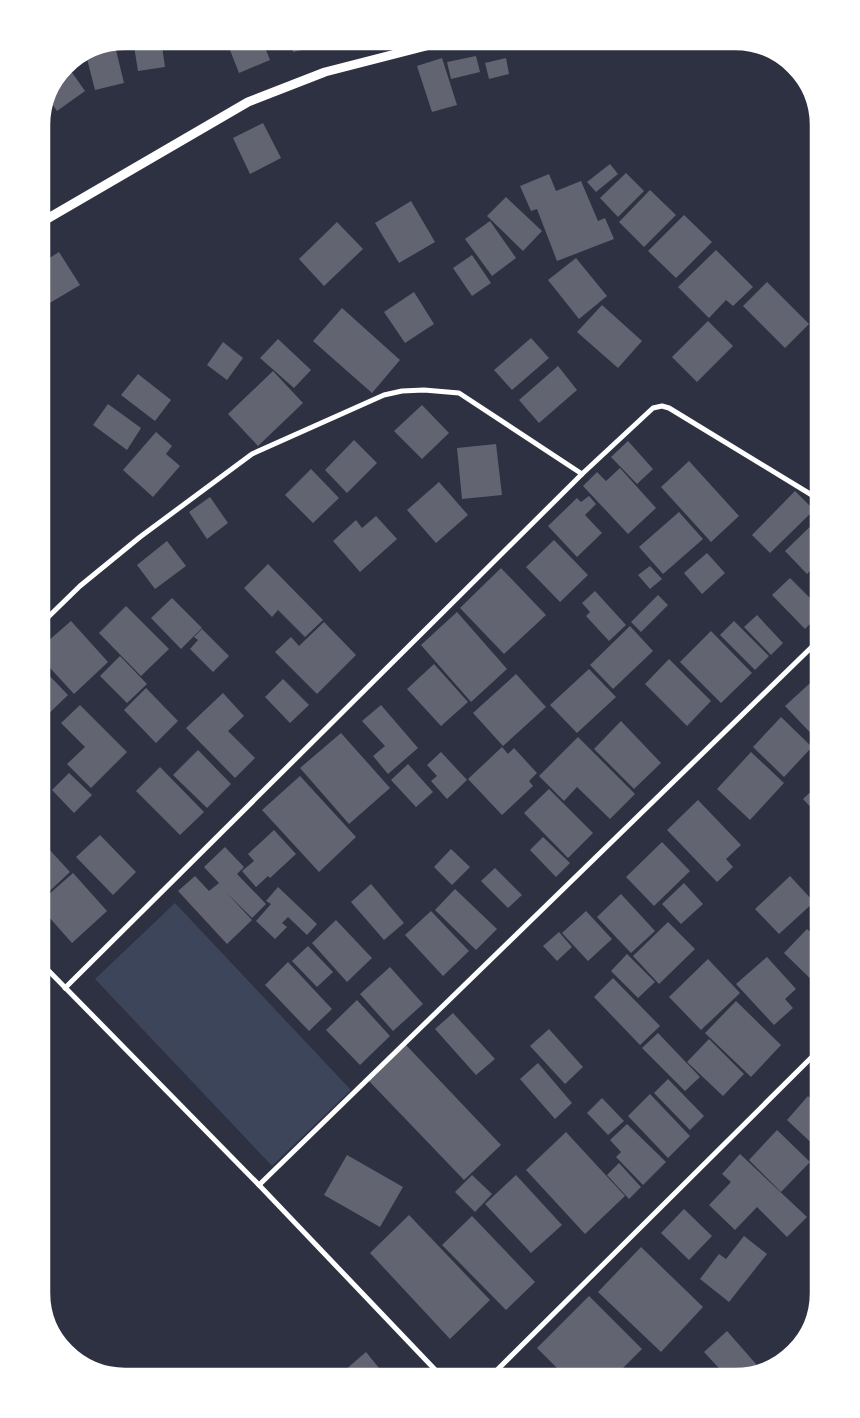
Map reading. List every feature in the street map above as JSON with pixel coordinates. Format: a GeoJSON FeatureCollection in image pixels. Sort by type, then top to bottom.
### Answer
{"type":"FeatureCollection","features":[{"type":"Feature","properties":{"kind":"street"},"geometry":{"type":"LineString","coordinates":[[49,218],[257,98],[325,72],[415,49]]}},
{"type":"Feature","properties":{"kind":"street"},"geometry":{"type":"LineString","coordinates":[[49,616],[80,586],[140,537],[252,454],[384,395],[402,391],[424,390],[459,393],[582,474]]}},
{"type":"Feature","properties":{"kind":"street"},"geometry":{"type":"LineString","coordinates":[[65,988],[582,474],[653,408],[662,406],[669,408],[811,495]]}},
{"type":"Feature","properties":{"kind":"street"},"geometry":{"type":"LineString","coordinates":[[259,1185],[811,648]]}},
{"type":"Feature","properties":{"kind":"street"},"geometry":{"type":"LineString","coordinates":[[49,971],[259,1185],[433,1369]]}},
{"type":"Feature","properties":{"kind":"street"},"geometry":{"type":"LineString","coordinates":[[498,1369],[811,1058]]}},
{"type":"Feature","properties":{"kind":"shaded area"},"geometry":{"type":"Polygon","coordinates":[[[175,903],[351,1090],[272,1166],[95,979],[175,903]]]}},
{"type":"Feature","properties":{"kind":"building"},"geometry":{"type":"Polygon","coordinates":[[[116,49],[124,83],[95,90],[87,59],[116,49]]]}},
{"type":"Feature","properties":{"kind":"building"},"geometry":{"type":"Polygon","coordinates":[[[134,49],[162,49],[165,67],[138,71],[134,49]]]}},
{"type":"Feature","properties":{"kind":"building"},"geometry":{"type":"Polygon","coordinates":[[[230,49],[266,49],[270,60],[239,73],[230,49]]]}},
{"type":"Feature","properties":{"kind":"building"},"geometry":{"type":"Polygon","coordinates":[[[292,49],[306,49],[293,52],[292,49]]]}},
{"type":"Feature","properties":{"kind":"building"},"geometry":{"type":"Polygon","coordinates":[[[476,56],[480,72],[451,79],[447,62],[476,56]]]}},
{"type":"Feature","properties":{"kind":"building"},"geometry":{"type":"Polygon","coordinates":[[[442,58],[457,105],[432,112],[417,66],[442,58]]]}},
{"type":"Feature","properties":{"kind":"building"},"geometry":{"type":"Polygon","coordinates":[[[506,58],[509,74],[489,79],[485,63],[506,58]]]}},
{"type":"Feature","properties":{"kind":"building"},"geometry":{"type":"Polygon","coordinates":[[[72,72],[85,91],[57,111],[52,103],[57,91],[72,72]]]}},
{"type":"Feature","properties":{"kind":"building"},"geometry":{"type":"Polygon","coordinates":[[[263,123],[281,158],[250,174],[233,138],[263,123]]]}},
{"type":"Feature","properties":{"kind":"building"},"geometry":{"type":"Polygon","coordinates":[[[610,164],[618,174],[596,192],[587,182],[610,164]]]}},
{"type":"Feature","properties":{"kind":"building"},"geometry":{"type":"Polygon","coordinates":[[[626,173],[644,191],[618,217],[600,198],[626,173]]]}},
{"type":"Feature","properties":{"kind":"building"},"geometry":{"type":"Polygon","coordinates":[[[549,174],[556,191],[581,181],[598,221],[605,218],[614,239],[557,261],[537,209],[531,211],[520,186],[549,174]]]}},
{"type":"Feature","properties":{"kind":"building"},"geometry":{"type":"Polygon","coordinates":[[[650,190],[676,215],[644,247],[619,222],[650,190]]]}},
{"type":"Feature","properties":{"kind":"building"},"geometry":{"type":"Polygon","coordinates":[[[506,197],[542,231],[523,251],[487,216],[506,197]]]}},
{"type":"Feature","properties":{"kind":"building"},"geometry":{"type":"Polygon","coordinates":[[[411,201],[435,242],[399,263],[375,223],[411,201]]]}},
{"type":"Feature","properties":{"kind":"building"},"geometry":{"type":"Polygon","coordinates":[[[684,215],[712,242],[676,278],[648,251],[684,215]]]}},
{"type":"Feature","properties":{"kind":"building"},"geometry":{"type":"Polygon","coordinates":[[[490,221],[516,258],[492,276],[465,239],[490,221]]]}},
{"type":"Feature","properties":{"kind":"building"},"geometry":{"type":"Polygon","coordinates":[[[337,222],[363,249],[324,286],[299,259],[337,222]]]}},
{"type":"Feature","properties":{"kind":"building"},"geometry":{"type":"Polygon","coordinates":[[[716,250],[753,287],[733,306],[726,300],[709,318],[678,287],[716,250]]]}},
{"type":"Feature","properties":{"kind":"building"},"geometry":{"type":"Polygon","coordinates":[[[59,252],[80,285],[49,303],[49,258],[59,252]]]}},
{"type":"Feature","properties":{"kind":"building"},"geometry":{"type":"Polygon","coordinates":[[[472,255],[491,283],[472,296],[453,268],[472,255]]]}},
{"type":"Feature","properties":{"kind":"building"},"geometry":{"type":"Polygon","coordinates":[[[576,258],[607,296],[579,319],[548,280],[576,258]]]}},
{"type":"Feature","properties":{"kind":"building"},"geometry":{"type":"Polygon","coordinates":[[[767,282],[809,324],[785,348],[743,306],[767,282]]]}},
{"type":"Feature","properties":{"kind":"building"},"geometry":{"type":"Polygon","coordinates":[[[414,292],[434,324],[405,343],[384,312],[414,292]]]}},
{"type":"Feature","properties":{"kind":"building"},"geometry":{"type":"Polygon","coordinates":[[[602,305],[642,341],[618,368],[577,332],[602,305]]]}},
{"type":"Feature","properties":{"kind":"building"},"geometry":{"type":"Polygon","coordinates":[[[342,308],[400,360],[372,393],[313,341],[342,308]]]}},
{"type":"Feature","properties":{"kind":"building"},"geometry":{"type":"Polygon","coordinates":[[[708,321],[733,346],[697,382],[672,357],[708,321]]]}},
{"type":"Feature","properties":{"kind":"building"},"geometry":{"type":"Polygon","coordinates":[[[531,338],[549,358],[512,390],[494,370],[531,338]]]}},
{"type":"Feature","properties":{"kind":"building"},"geometry":{"type":"Polygon","coordinates":[[[278,339],[311,370],[294,388],[260,358],[278,339]]]}},
{"type":"Feature","properties":{"kind":"building"},"geometry":{"type":"Polygon","coordinates":[[[223,342],[243,358],[227,380],[207,365],[223,342]]]}},
{"type":"Feature","properties":{"kind":"building"},"geometry":{"type":"Polygon","coordinates":[[[558,366],[577,390],[539,423],[519,400],[558,366]]]}},
{"type":"Feature","properties":{"kind":"building"},"geometry":{"type":"Polygon","coordinates":[[[273,371],[303,403],[258,446],[228,414],[273,371]]]}},
{"type":"Feature","properties":{"kind":"building"},"geometry":{"type":"Polygon","coordinates":[[[138,374],[171,400],[155,421],[121,395],[138,374]]]}},
{"type":"Feature","properties":{"kind":"building"},"geometry":{"type":"Polygon","coordinates":[[[108,404],[141,428],[127,450],[93,425],[108,404]]]}},
{"type":"Feature","properties":{"kind":"building"},"geometry":{"type":"Polygon","coordinates":[[[422,405],[449,433],[422,459],[394,431],[422,405]]]}},
{"type":"Feature","properties":{"kind":"building"},"geometry":{"type":"Polygon","coordinates":[[[156,432],[172,446],[166,454],[180,466],[153,497],[123,470],[156,432]]]}},
{"type":"Feature","properties":{"kind":"building"},"geometry":{"type":"Polygon","coordinates":[[[354,440],[377,463],[347,493],[325,470],[354,440]]]}},
{"type":"Feature","properties":{"kind":"building"},"geometry":{"type":"Polygon","coordinates":[[[628,441],[653,469],[637,484],[611,457],[628,441]]]}},
{"type":"Feature","properties":{"kind":"building"},"geometry":{"type":"Polygon","coordinates":[[[496,444],[502,495],[462,499],[457,448],[496,444]]]}},
{"type":"Feature","properties":{"kind":"building"},"geometry":{"type":"Polygon","coordinates":[[[689,461],[739,516],[711,542],[661,487],[689,461]]]}},
{"type":"Feature","properties":{"kind":"building"},"geometry":{"type":"Polygon","coordinates":[[[620,468],[656,508],[628,534],[583,486],[597,472],[606,481],[620,468]]]}},
{"type":"Feature","properties":{"kind":"building"},"geometry":{"type":"Polygon","coordinates":[[[311,469],[339,498],[313,523],[285,495],[311,469]]]}},
{"type":"Feature","properties":{"kind":"building"},"geometry":{"type":"Polygon","coordinates":[[[439,482],[468,515],[436,543],[407,510],[439,482]]]}},
{"type":"Feature","properties":{"kind":"building"},"geometry":{"type":"Polygon","coordinates":[[[795,491],[811,507],[811,513],[770,553],[752,535],[795,491]]]}},
{"type":"Feature","properties":{"kind":"building"},"geometry":{"type":"Polygon","coordinates":[[[589,496],[596,504],[585,515],[602,533],[577,557],[548,526],[577,498],[581,502],[589,496]]]}},
{"type":"Feature","properties":{"kind":"building"},"geometry":{"type":"Polygon","coordinates":[[[210,497],[228,523],[207,539],[189,512],[210,497]]]}},
{"type":"Feature","properties":{"kind":"building"},"geometry":{"type":"Polygon","coordinates":[[[679,512],[703,539],[663,574],[639,547],[679,512]]]}},
{"type":"Feature","properties":{"kind":"building"},"geometry":{"type":"Polygon","coordinates":[[[376,516],[397,539],[360,572],[333,541],[356,520],[362,528],[376,516]]]}},
{"type":"Feature","properties":{"kind":"building"},"geometry":{"type":"Polygon","coordinates":[[[811,526],[811,570],[807,574],[785,551],[811,526]]]}},
{"type":"Feature","properties":{"kind":"building"},"geometry":{"type":"Polygon","coordinates":[[[554,540],[588,575],[560,602],[526,567],[554,540]]]}},
{"type":"Feature","properties":{"kind":"building"},"geometry":{"type":"Polygon","coordinates":[[[167,541],[186,566],[155,589],[137,565],[167,541]]]}},
{"type":"Feature","properties":{"kind":"building"},"geometry":{"type":"Polygon","coordinates":[[[707,553],[725,573],[702,594],[684,573],[707,553]]]}},
{"type":"Feature","properties":{"kind":"building"},"geometry":{"type":"Polygon","coordinates":[[[268,564],[323,620],[305,637],[278,610],[272,617],[244,588],[268,564]]]}},
{"type":"Feature","properties":{"kind":"building"},"geometry":{"type":"Polygon","coordinates":[[[650,566],[662,579],[650,589],[638,575],[650,566]]]}},
{"type":"Feature","properties":{"kind":"building"},"geometry":{"type":"Polygon","coordinates":[[[501,568],[546,615],[504,654],[460,608],[501,568]]]}},
{"type":"Feature","properties":{"kind":"building"},"geometry":{"type":"Polygon","coordinates":[[[790,578],[811,599],[811,623],[805,629],[772,595],[790,578]]]}},
{"type":"Feature","properties":{"kind":"building"},"geometry":{"type":"Polygon","coordinates":[[[595,591],[626,625],[609,641],[586,616],[590,612],[582,603],[595,591]]]}},
{"type":"Feature","properties":{"kind":"building"},"geometry":{"type":"Polygon","coordinates":[[[658,595],[668,605],[641,632],[631,622],[658,595]]]}},
{"type":"Feature","properties":{"kind":"building"},"geometry":{"type":"Polygon","coordinates":[[[172,598],[202,628],[181,649],[151,618],[172,598]]]}},
{"type":"Feature","properties":{"kind":"building"},"geometry":{"type":"Polygon","coordinates":[[[126,606],[169,649],[141,676],[99,633],[126,606]]]}},
{"type":"Feature","properties":{"kind":"building"},"geometry":{"type":"Polygon","coordinates":[[[457,612],[507,669],[471,702],[421,645],[457,612]]]}},
{"type":"Feature","properties":{"kind":"building"},"geometry":{"type":"Polygon","coordinates":[[[757,615],[783,643],[771,655],[744,627],[757,615]]]}},
{"type":"Feature","properties":{"kind":"building"},"geometry":{"type":"Polygon","coordinates":[[[71,621],[108,662],[74,694],[49,667],[49,640],[71,621]]]}},
{"type":"Feature","properties":{"kind":"building"},"geometry":{"type":"Polygon","coordinates":[[[734,621],[769,656],[755,670],[720,635],[734,621]]]}},
{"type":"Feature","properties":{"kind":"building"},"geometry":{"type":"Polygon","coordinates":[[[324,622],[356,655],[317,694],[275,652],[291,637],[299,646],[324,622]]]}},
{"type":"Feature","properties":{"kind":"building"},"geometry":{"type":"Polygon","coordinates":[[[630,626],[653,651],[613,689],[590,665],[630,626]]]}},
{"type":"Feature","properties":{"kind":"building"},"geometry":{"type":"Polygon","coordinates":[[[202,629],[229,656],[213,672],[190,649],[198,640],[194,637],[202,629]]]}},
{"type":"Feature","properties":{"kind":"building"},"geometry":{"type":"Polygon","coordinates":[[[711,631],[752,673],[721,703],[680,662],[711,631]]]}},
{"type":"Feature","properties":{"kind":"building"},"geometry":{"type":"Polygon","coordinates":[[[120,656],[147,684],[127,703],[100,676],[120,656]]]}},
{"type":"Feature","properties":{"kind":"building"},"geometry":{"type":"Polygon","coordinates":[[[669,659],[711,701],[687,726],[645,684],[669,659]]]}},
{"type":"Feature","properties":{"kind":"building"},"geometry":{"type":"Polygon","coordinates":[[[434,664],[468,702],[441,726],[407,689],[434,664]]]}},
{"type":"Feature","properties":{"kind":"building"},"geometry":{"type":"Polygon","coordinates":[[[589,669],[616,697],[577,733],[550,705],[589,669]]]}},
{"type":"Feature","properties":{"kind":"building"},"geometry":{"type":"Polygon","coordinates":[[[516,674],[546,707],[503,746],[473,713],[516,674]]]}},
{"type":"Feature","properties":{"kind":"building"},"geometry":{"type":"Polygon","coordinates":[[[49,675],[68,695],[49,713],[49,675]]]}},
{"type":"Feature","properties":{"kind":"building"},"geometry":{"type":"Polygon","coordinates":[[[283,679],[309,705],[290,723],[265,697],[283,679]]]}},
{"type":"Feature","properties":{"kind":"building"},"geometry":{"type":"Polygon","coordinates":[[[811,682],[811,733],[785,706],[811,682]]]}},
{"type":"Feature","properties":{"kind":"building"},"geometry":{"type":"Polygon","coordinates":[[[146,688],[178,721],[156,743],[124,710],[146,688]]]}},
{"type":"Feature","properties":{"kind":"building"},"geometry":{"type":"Polygon","coordinates":[[[223,693],[244,716],[228,731],[255,758],[235,778],[186,728],[223,693]]]}},
{"type":"Feature","properties":{"kind":"building"},"geometry":{"type":"Polygon","coordinates":[[[80,705],[127,752],[91,788],[67,764],[85,747],[61,723],[80,705]]]}},
{"type":"Feature","properties":{"kind":"building"},"geometry":{"type":"Polygon","coordinates":[[[381,705],[418,748],[388,774],[373,756],[385,746],[362,721],[381,705]]]}},
{"type":"Feature","properties":{"kind":"building"},"geometry":{"type":"Polygon","coordinates":[[[781,717],[811,748],[784,777],[753,747],[781,717]]]}},
{"type":"Feature","properties":{"kind":"building"},"geometry":{"type":"Polygon","coordinates":[[[621,721],[661,763],[634,789],[594,749],[621,721]]]}},
{"type":"Feature","properties":{"kind":"building"},"geometry":{"type":"Polygon","coordinates":[[[341,733],[390,788],[349,824],[300,768],[341,733]]]}},
{"type":"Feature","properties":{"kind":"building"},"geometry":{"type":"Polygon","coordinates":[[[578,737],[635,794],[610,819],[577,787],[564,801],[539,776],[578,737]]]}},
{"type":"Feature","properties":{"kind":"building"},"geometry":{"type":"Polygon","coordinates":[[[502,747],[508,754],[514,748],[537,773],[529,781],[533,786],[502,815],[468,779],[502,747]]]}},
{"type":"Feature","properties":{"kind":"building"},"geometry":{"type":"Polygon","coordinates":[[[198,750],[231,784],[207,808],[173,775],[198,750]]]}},
{"type":"Feature","properties":{"kind":"building"},"geometry":{"type":"Polygon","coordinates":[[[441,752],[467,780],[447,799],[431,781],[437,776],[427,765],[441,752]]]}},
{"type":"Feature","properties":{"kind":"building"},"geometry":{"type":"Polygon","coordinates":[[[751,752],[784,783],[750,820],[717,789],[751,752]]]}},
{"type":"Feature","properties":{"kind":"building"},"geometry":{"type":"Polygon","coordinates":[[[408,764],[433,792],[416,807],[391,780],[408,764]]]}},
{"type":"Feature","properties":{"kind":"building"},"geometry":{"type":"Polygon","coordinates":[[[160,767],[204,812],[180,835],[136,791],[160,767]]]}},
{"type":"Feature","properties":{"kind":"building"},"geometry":{"type":"Polygon","coordinates":[[[69,773],[92,795],[74,813],[52,790],[69,773]]]}},
{"type":"Feature","properties":{"kind":"building"},"geometry":{"type":"Polygon","coordinates":[[[300,776],[356,837],[319,872],[262,810],[300,776]]]}},
{"type":"Feature","properties":{"kind":"building"},"geometry":{"type":"Polygon","coordinates":[[[549,789],[593,833],[568,858],[524,813],[549,789]]]}},
{"type":"Feature","properties":{"kind":"building"},"geometry":{"type":"Polygon","coordinates":[[[811,791],[811,807],[803,799],[811,791]]]}},
{"type":"Feature","properties":{"kind":"building"},"geometry":{"type":"Polygon","coordinates":[[[698,800],[741,845],[726,859],[733,867],[717,882],[667,830],[698,800]]]}},
{"type":"Feature","properties":{"kind":"building"},"geometry":{"type":"Polygon","coordinates":[[[274,830],[296,854],[270,878],[268,876],[256,887],[242,871],[254,861],[248,854],[274,830]]]}},
{"type":"Feature","properties":{"kind":"building"},"geometry":{"type":"Polygon","coordinates":[[[100,835],[136,872],[113,895],[76,857],[100,835]]]}},
{"type":"Feature","properties":{"kind":"building"},"geometry":{"type":"Polygon","coordinates":[[[543,837],[570,863],[556,877],[530,850],[543,837]]]}},
{"type":"Feature","properties":{"kind":"building"},"geometry":{"type":"Polygon","coordinates":[[[662,842],[690,871],[654,906],[626,877],[662,842]]]}},
{"type":"Feature","properties":{"kind":"building"},"geometry":{"type":"Polygon","coordinates":[[[225,847],[244,867],[237,874],[266,904],[252,918],[226,892],[252,920],[227,944],[178,891],[195,876],[209,891],[219,883],[204,867],[225,847]]]}},
{"type":"Feature","properties":{"kind":"building"},"geometry":{"type":"Polygon","coordinates":[[[49,849],[70,872],[49,892],[49,849]]]}},
{"type":"Feature","properties":{"kind":"building"},"geometry":{"type":"Polygon","coordinates":[[[451,849],[470,867],[452,885],[434,867],[451,849]]]}},
{"type":"Feature","properties":{"kind":"building"},"geometry":{"type":"Polygon","coordinates":[[[495,868],[522,895],[508,908],[481,881],[495,868]]]}},
{"type":"Feature","properties":{"kind":"building"},"geometry":{"type":"Polygon","coordinates":[[[73,873],[107,911],[72,943],[49,917],[49,894],[73,873]]]}},
{"type":"Feature","properties":{"kind":"building"},"geometry":{"type":"Polygon","coordinates":[[[790,876],[811,899],[811,905],[779,934],[755,909],[790,876]]]}},
{"type":"Feature","properties":{"kind":"building"},"geometry":{"type":"Polygon","coordinates":[[[684,883],[703,904],[681,924],[662,904],[684,883]]]}},
{"type":"Feature","properties":{"kind":"building"},"geometry":{"type":"Polygon","coordinates":[[[371,884],[404,923],[384,940],[351,902],[371,884]]]}},
{"type":"Feature","properties":{"kind":"building"},"geometry":{"type":"Polygon","coordinates":[[[278,887],[317,924],[307,935],[288,917],[282,923],[287,927],[275,939],[256,921],[271,904],[266,901],[278,887]]]}},
{"type":"Feature","properties":{"kind":"building"},"geometry":{"type":"Polygon","coordinates":[[[455,889],[497,929],[476,950],[435,910],[455,889]]]}},
{"type":"Feature","properties":{"kind":"building"},"geometry":{"type":"Polygon","coordinates":[[[621,894],[655,931],[631,953],[597,917],[621,894]]]}},
{"type":"Feature","properties":{"kind":"building"},"geometry":{"type":"Polygon","coordinates":[[[431,911],[469,951],[443,976],[405,935],[431,911]]]}},
{"type":"Feature","properties":{"kind":"building"},"geometry":{"type":"Polygon","coordinates":[[[586,911],[612,939],[588,961],[562,933],[586,911]]]}},
{"type":"Feature","properties":{"kind":"building"},"geometry":{"type":"Polygon","coordinates":[[[336,920],[372,958],[347,982],[312,943],[336,920]]]}},
{"type":"Feature","properties":{"kind":"building"},"geometry":{"type":"Polygon","coordinates":[[[668,922],[695,949],[659,984],[633,956],[668,922]]]}},
{"type":"Feature","properties":{"kind":"building"},"geometry":{"type":"Polygon","coordinates":[[[807,929],[811,932],[811,979],[784,953],[807,929]]]}},
{"type":"Feature","properties":{"kind":"building"},"geometry":{"type":"Polygon","coordinates":[[[559,932],[572,947],[557,961],[543,946],[559,932]]]}},
{"type":"Feature","properties":{"kind":"building"},"geometry":{"type":"Polygon","coordinates":[[[308,946],[333,972],[317,987],[292,961],[308,946]]]}},
{"type":"Feature","properties":{"kind":"building"},"geometry":{"type":"Polygon","coordinates":[[[627,954],[655,982],[638,998],[611,971],[627,954]]]}},
{"type":"Feature","properties":{"kind":"building"},"geometry":{"type":"Polygon","coordinates":[[[767,957],[796,989],[785,999],[793,1008],[774,1025],[736,984],[767,957]]]}},
{"type":"Feature","properties":{"kind":"building"},"geometry":{"type":"Polygon","coordinates":[[[708,959],[740,993],[701,1030],[669,997],[708,959]]]}},
{"type":"Feature","properties":{"kind":"building"},"geometry":{"type":"Polygon","coordinates":[[[288,962],[332,1009],[309,1031],[265,985],[288,962]]]}},
{"type":"Feature","properties":{"kind":"building"},"geometry":{"type":"Polygon","coordinates":[[[390,967],[423,1004],[393,1031],[360,994],[390,967]]]}},
{"type":"Feature","properties":{"kind":"building"},"geometry":{"type":"Polygon","coordinates":[[[613,978],[660,1026],[640,1045],[594,997],[613,978]]]}},
{"type":"Feature","properties":{"kind":"building"},"geometry":{"type":"Polygon","coordinates":[[[357,1000],[390,1036],[360,1065],[326,1030],[357,1000]]]}},
{"type":"Feature","properties":{"kind":"building"},"geometry":{"type":"Polygon","coordinates":[[[736,1001],[781,1045],[751,1077],[705,1033],[736,1001]]]}},
{"type":"Feature","properties":{"kind":"building"},"geometry":{"type":"Polygon","coordinates":[[[453,1013],[495,1059],[476,1075],[435,1029],[453,1013]]]}},
{"type":"Feature","properties":{"kind":"building"},"geometry":{"type":"Polygon","coordinates":[[[549,1029],[583,1067],[565,1084],[530,1046],[549,1029]]]}},
{"type":"Feature","properties":{"kind":"building"},"geometry":{"type":"Polygon","coordinates":[[[658,1033],[700,1077],[685,1091],[642,1048],[658,1033]]]}},
{"type":"Feature","properties":{"kind":"building"},"geometry":{"type":"Polygon","coordinates":[[[709,1039],[744,1074],[723,1096],[687,1062],[709,1039]]]}},
{"type":"Feature","properties":{"kind":"building"},"geometry":{"type":"Polygon","coordinates":[[[406,1045],[501,1145],[464,1180],[369,1081],[406,1045]]]}},
{"type":"Feature","properties":{"kind":"building"},"geometry":{"type":"Polygon","coordinates":[[[538,1063],[572,1103],[555,1119],[520,1079],[538,1063]]]}},
{"type":"Feature","properties":{"kind":"building"},"geometry":{"type":"Polygon","coordinates":[[[668,1079],[704,1116],[690,1130],[654,1093],[668,1079]]]}},
{"type":"Feature","properties":{"kind":"building"},"geometry":{"type":"Polygon","coordinates":[[[650,1094],[690,1136],[668,1158],[628,1116],[650,1094]]]}},
{"type":"Feature","properties":{"kind":"building"},"geometry":{"type":"Polygon","coordinates":[[[808,1096],[811,1099],[811,1143],[787,1120],[808,1096]]]}},
{"type":"Feature","properties":{"kind":"building"},"geometry":{"type":"Polygon","coordinates":[[[602,1098],[624,1121],[608,1135],[587,1113],[602,1098]]]}},
{"type":"Feature","properties":{"kind":"building"},"geometry":{"type":"Polygon","coordinates":[[[627,1124],[666,1162],[643,1185],[616,1157],[621,1152],[610,1140],[627,1124]]]}},
{"type":"Feature","properties":{"kind":"building"},"geometry":{"type":"Polygon","coordinates":[[[777,1130],[810,1162],[781,1192],[749,1160],[777,1130]]]}},
{"type":"Feature","properties":{"kind":"building"},"geometry":{"type":"Polygon","coordinates":[[[566,1132],[625,1196],[585,1234],[526,1170],[566,1132]]]}},
{"type":"Feature","properties":{"kind":"building"},"geometry":{"type":"Polygon","coordinates":[[[740,1154],[807,1217],[787,1237],[757,1207],[735,1230],[709,1205],[731,1182],[722,1174],[740,1154]]]}},
{"type":"Feature","properties":{"kind":"building"},"geometry":{"type":"Polygon","coordinates":[[[347,1155],[403,1187],[380,1227],[324,1195],[347,1155]]]}},
{"type":"Feature","properties":{"kind":"building"},"geometry":{"type":"Polygon","coordinates":[[[619,1163],[641,1187],[629,1199],[607,1175],[619,1163]]]}},
{"type":"Feature","properties":{"kind":"building"},"geometry":{"type":"Polygon","coordinates":[[[472,1175],[492,1194],[475,1212],[455,1192],[472,1175]]]}},
{"type":"Feature","properties":{"kind":"building"},"geometry":{"type":"Polygon","coordinates":[[[516,1175],[562,1225],[531,1253],[485,1204],[516,1175]]]}},
{"type":"Feature","properties":{"kind":"building"},"geometry":{"type":"Polygon","coordinates":[[[684,1209],[712,1236],[689,1260],[661,1233],[684,1209]]]}},
{"type":"Feature","properties":{"kind":"building"},"geometry":{"type":"Polygon","coordinates":[[[409,1215],[490,1300],[450,1339],[370,1253],[409,1215]]]}},
{"type":"Feature","properties":{"kind":"building"},"geometry":{"type":"Polygon","coordinates":[[[472,1216],[535,1282],[506,1310],[442,1245],[472,1216]]]}},
{"type":"Feature","properties":{"kind":"building"},"geometry":{"type":"Polygon","coordinates":[[[744,1236],[767,1254],[729,1302],[700,1279],[719,1254],[726,1259],[744,1236]]]}},
{"type":"Feature","properties":{"kind":"building"},"geometry":{"type":"Polygon","coordinates":[[[641,1247],[703,1307],[661,1352],[598,1292],[641,1247]]]}},
{"type":"Feature","properties":{"kind":"building"},"geometry":{"type":"Polygon","coordinates":[[[589,1296],[642,1349],[622,1369],[558,1369],[537,1348],[589,1296]]]}},
{"type":"Feature","properties":{"kind":"building"},"geometry":{"type":"Polygon","coordinates":[[[727,1331],[758,1366],[750,1368],[720,1369],[704,1352],[727,1331]]]}},
{"type":"Feature","properties":{"kind":"building"},"geometry":{"type":"Polygon","coordinates":[[[366,1352],[380,1369],[346,1369],[366,1352]]]}}]}
